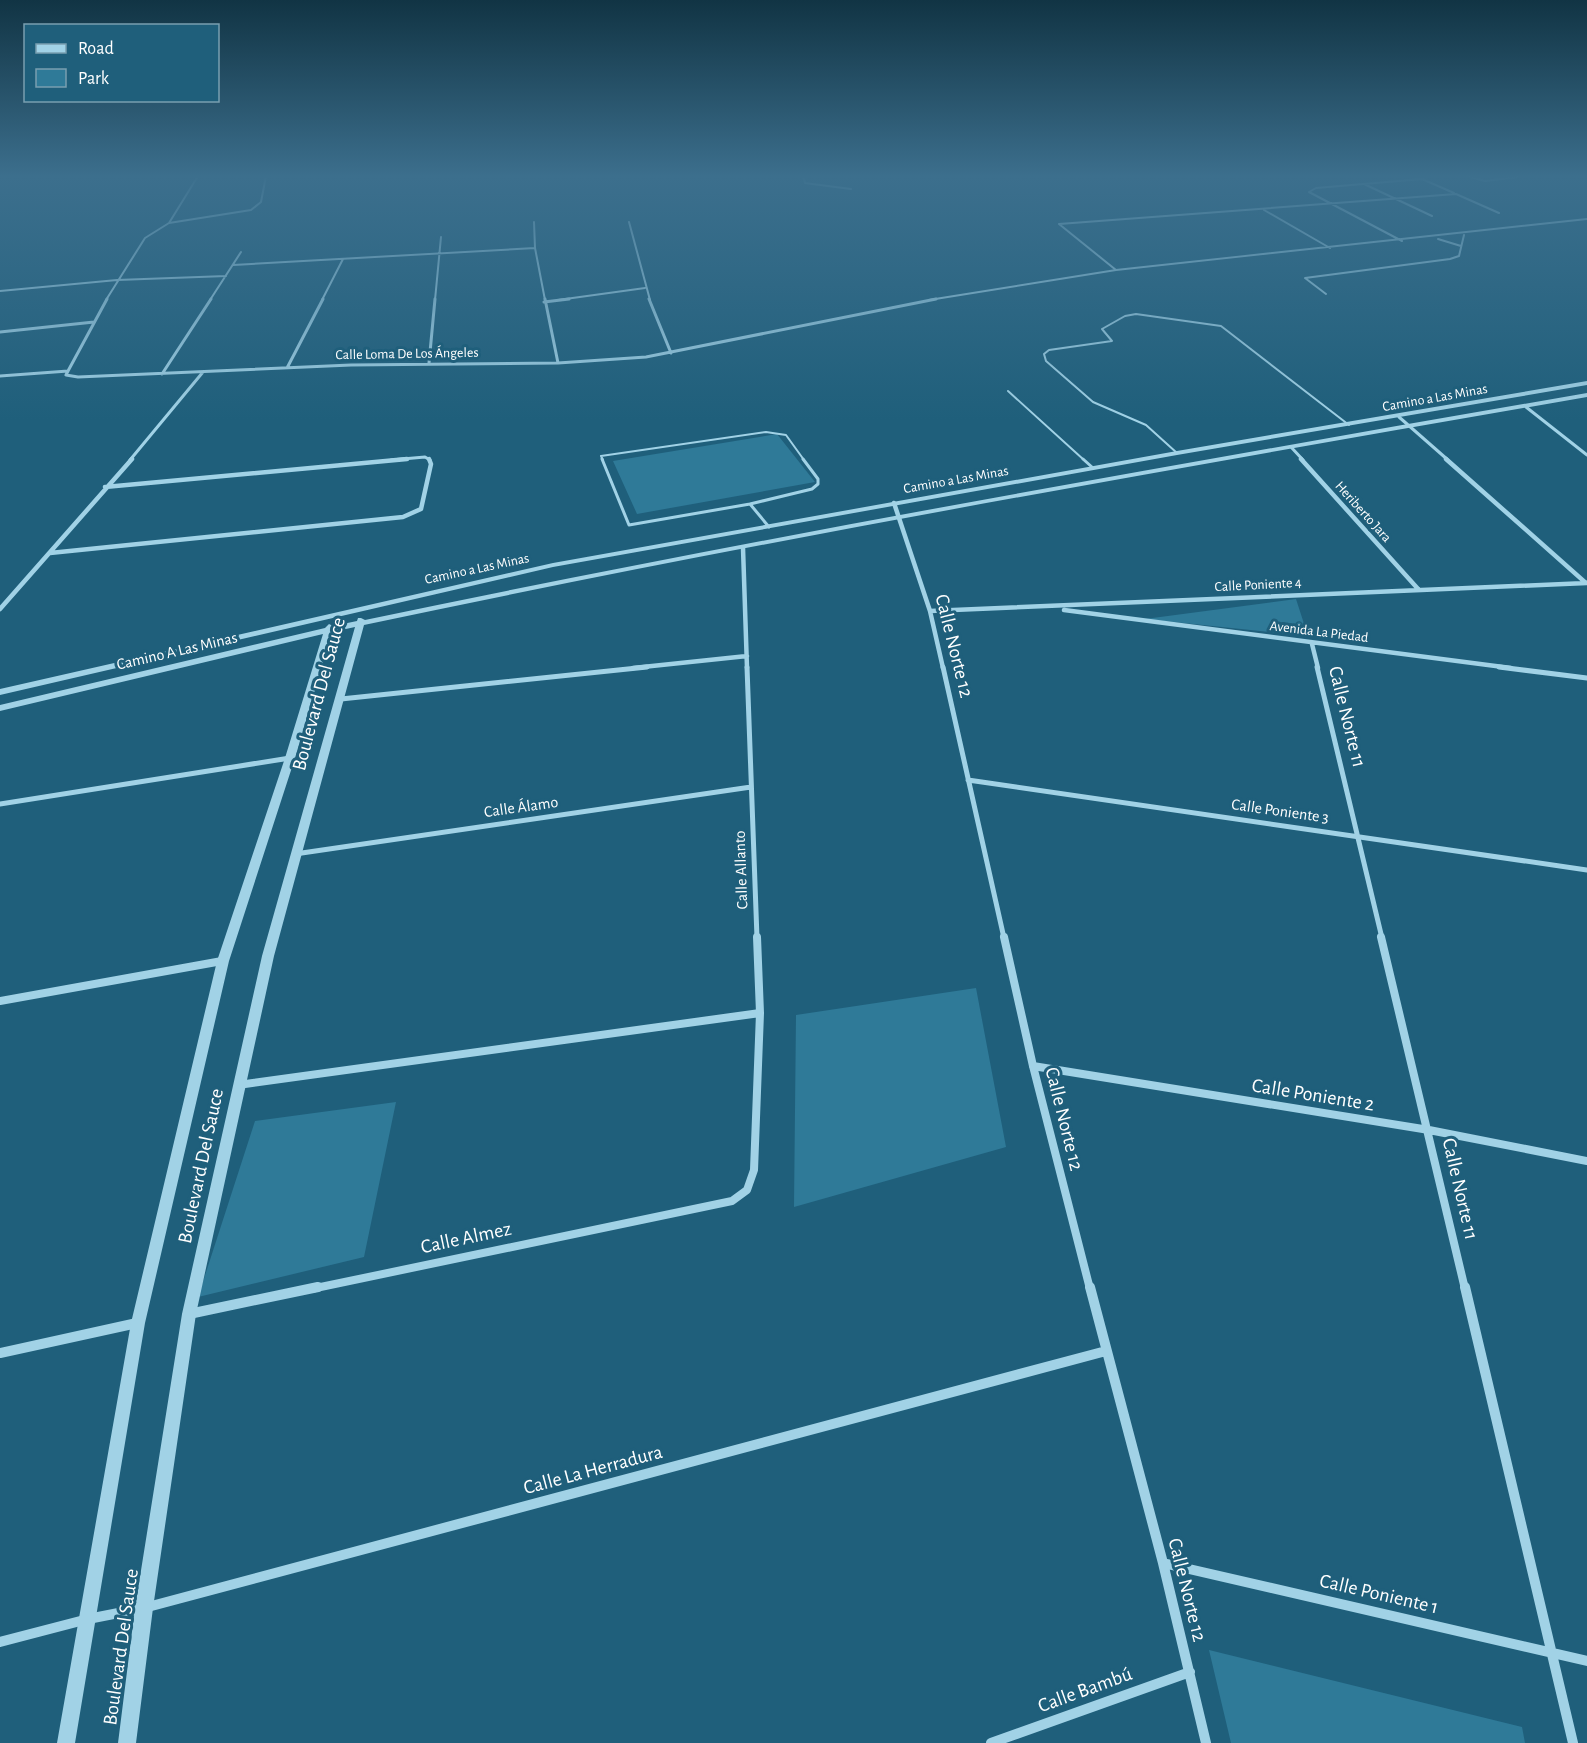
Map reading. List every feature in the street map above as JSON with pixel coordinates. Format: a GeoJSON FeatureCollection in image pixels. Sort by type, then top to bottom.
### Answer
{"type":"FeatureCollection","features":[{"type":"Feature","properties":{"kind":"street"},"geometry":{"type":"LineString","coordinates":[[0,376],[68,371],[117,280],[132,257]]}},
{"type":"Feature","properties":{"kind":"street"},"geometry":{"type":"LineString","coordinates":[[162,374],[238,257]]}},
{"type":"Feature","properties":{"kind":"street"},"geometry":{"type":"LineString","coordinates":[[233,265],[384,257]]}},
{"type":"Feature","properties":{"kind":"street"},"geometry":{"type":"LineString","coordinates":[[429,363],[441,257]]}},
{"type":"Feature","properties":{"kind":"street"},"geometry":{"type":"LineString","coordinates":[[537,257],[558,363]]}},
{"type":"Feature","properties":{"kind":"street"},"geometry":{"type":"LineString","coordinates":[[637,257],[645,288],[671,353]]}},
{"type":"Feature","properties":{"kind":"street"},"geometry":{"type":"LineString","coordinates":[[1100,257],[1116,270]]}},
{"type":"Feature","properties":{"kind":"street","name":"Calle Loma De Los Ángeles"},"geometry":{"type":"LineString","coordinates":[[68,371],[66,375],[71,377],[429,363],[558,363],[671,353],[959,294],[1116,270],[1240,257]]}},
{"type":"Feature","properties":{"kind":"street"},"geometry":{"type":"LineString","coordinates":[[1326,294],[1305,278],[1455,257]]}},
{"type":"Feature","properties":{"kind":"street"},"geometry":{"type":"LineString","coordinates":[[287,368],[343,259]]}},
{"type":"Feature","properties":{"kind":"street"},"geometry":{"type":"LineString","coordinates":[[0,291],[117,280],[226,276]]}},
{"type":"Feature","properties":{"kind":"street"},"geometry":{"type":"LineString","coordinates":[[544,302],[645,288]]}},
{"type":"Feature","properties":{"kind":"street"},"geometry":{"type":"LineString","coordinates":[[0,332],[94,322]]}},
{"type":"Feature","properties":{"kind":"street"},"geometry":{"type":"LineString","coordinates":[[0,609],[51,553],[204,372]]}},
{"type":"Feature","properties":{"kind":"street","name":"Camino a Las Minas"},"geometry":{"type":"LineString","coordinates":[[331,615],[542,568],[894,503],[1587,383]]}},
{"type":"Feature","properties":{"kind":"street","name":"Camino a Las Minas"},"geometry":{"type":"LineString","coordinates":[[360,624],[551,583],[1587,395]]}},
{"type":"Feature","properties":{"kind":"street"},"geometry":{"type":"LineString","coordinates":[[1526,407],[1587,455]]}},
{"type":"Feature","properties":{"kind":"street"},"geometry":{"type":"LineString","coordinates":[[1399,417],[1587,583]]}},
{"type":"Feature","properties":{"kind":"street","name":"Heriberto Jara"},"geometry":{"type":"LineString","coordinates":[[1291,447],[1419,590]]}},
{"type":"Feature","properties":{"kind":"street"},"geometry":{"type":"LineString","coordinates":[[51,553],[403,518],[421,509],[431,465],[430,459],[425,457],[105,487]]}},
{"type":"Feature","properties":{"kind":"street","name":"Calle Norte 12"},"geometry":{"type":"LineString","coordinates":[[894,503],[930,611],[1033,1066],[1191,1672],[1206,1743]]}},
{"type":"Feature","properties":{"kind":"street","name":"Calle Allanto"},"geometry":{"type":"LineString","coordinates":[[743,548],[760,1013],[754,1170],[747,1190]]}},
{"type":"Feature","properties":{"kind":"street","name":"Calle Poniente 4"},"geometry":{"type":"LineString","coordinates":[[930,611],[1048,608],[1587,583]]}},
{"type":"Feature","properties":{"kind":"street","name":"Boulevard Del Sauce"},"geometry":{"type":"LineString","coordinates":[[128,1743],[144,1608],[189,1314],[238,1086],[294,854],[341,699],[360,624],[362,607]]}},
{"type":"Feature","properties":{"kind":"street","name":"Avenida La Piedad"},"geometry":{"type":"LineString","coordinates":[[1048,608],[1587,678]]}},
{"type":"Feature","properties":{"kind":"street","name":"Boulevard Del Sauce"},"geometry":{"type":"LineString","coordinates":[[66,1743],[138,1323],[223,961],[290,758],[331,615]]}},
{"type":"Feature","properties":{"kind":"street","name":"Camino A Las Minas"},"geometry":{"type":"LineString","coordinates":[[0,692],[331,615]]}},
{"type":"Feature","properties":{"kind":"street","name":"Camino A Las Minas"},"geometry":{"type":"LineString","coordinates":[[0,708],[360,624]]}},
{"type":"Feature","properties":{"kind":"street","name":"Calle Norte 11"},"geometry":{"type":"LineString","coordinates":[[1312,644],[1574,1743]]}},
{"type":"Feature","properties":{"kind":"street"},"geometry":{"type":"LineString","coordinates":[[341,699],[747,656]]}},
{"type":"Feature","properties":{"kind":"street"},"geometry":{"type":"LineString","coordinates":[[0,804],[290,758]]}},
{"type":"Feature","properties":{"kind":"street","name":"Calle Poniente 3"},"geometry":{"type":"LineString","coordinates":[[968,780],[1587,870]]}},
{"type":"Feature","properties":{"kind":"street","name":"Calle Álamo"},"geometry":{"type":"LineString","coordinates":[[294,854],[751,787]]}},
{"type":"Feature","properties":{"kind":"street"},"geometry":{"type":"LineString","coordinates":[[0,1001],[223,961]]}},
{"type":"Feature","properties":{"kind":"street"},"geometry":{"type":"LineString","coordinates":[[238,1086],[760,1013]]}},
{"type":"Feature","properties":{"kind":"street","name":"Calle Poniente 2"},"geometry":{"type":"LineString","coordinates":[[1033,1066],[1429,1130],[1587,1161]]}},
{"type":"Feature","properties":{"kind":"street","name":"Calle Almez"},"geometry":{"type":"LineString","coordinates":[[189,1314],[732,1201],[747,1190]]}},
{"type":"Feature","properties":{"kind":"street"},"geometry":{"type":"LineString","coordinates":[[0,1353],[138,1323]]}},
{"type":"Feature","properties":{"kind":"street","name":"Calle La Herradura"},"geometry":{"type":"LineString","coordinates":[[0,1642],[88,1619],[144,1608],[1106,1352]]}},
{"type":"Feature","properties":{"kind":"street","name":"Calle Poniente 1"},"geometry":{"type":"LineString","coordinates":[[1163,1563],[1587,1661]]}},
{"type":"Feature","properties":{"kind":"street","name":"Calle Bambú"},"geometry":{"type":"LineString","coordinates":[[991,1743],[1191,1672]]}},
{"type":"Feature","properties":{"kind":"lane"},"geometry":{"type":"LineString","coordinates":[[1177,453],[1146,425],[1093,402],[1046,361],[1044,354],[1049,350],[1112,341],[1102,329],[1125,316],[1150,315],[1221,326],[1349,425]]}},
{"type":"Feature","properties":{"kind":"lane"},"geometry":{"type":"LineString","coordinates":[[1008,391],[1093,468]]}},
{"type":"Feature","properties":{"kind":"lane"},"geometry":{"type":"LineString","coordinates":[[766,432],[786,435],[818,478],[818,484],[812,489],[750,504],[629,525],[601,456],[766,432]]}},
{"type":"Feature","properties":{"kind":"lane"},"geometry":{"type":"LineString","coordinates":[[750,504],[769,527]]}},
{"type":"Feature","properties":{"kind":"green space"},"geometry":{"type":"Polygon","coordinates":[[[777,434],[815,482],[637,514],[613,461],[777,434]]]}},
{"type":"Feature","properties":{"kind":"green space"},"geometry":{"type":"Polygon","coordinates":[[[1296,599],[1308,636],[1145,619],[1296,599]]]}},
{"type":"Feature","properties":{"kind":"green space"},"geometry":{"type":"Polygon","coordinates":[[[976,988],[1006,1147],[794,1207],[796,1015],[976,988]]]}},
{"type":"Feature","properties":{"kind":"green space"},"geometry":{"type":"Polygon","coordinates":[[[396,1102],[364,1257],[198,1297],[255,1121],[396,1102]]]}},
{"type":"Feature","properties":{"kind":"green space"},"geometry":{"type":"Polygon","coordinates":[[[1209,1650],[1522,1727],[1525,1743],[1231,1743],[1209,1650]]]}}]}
